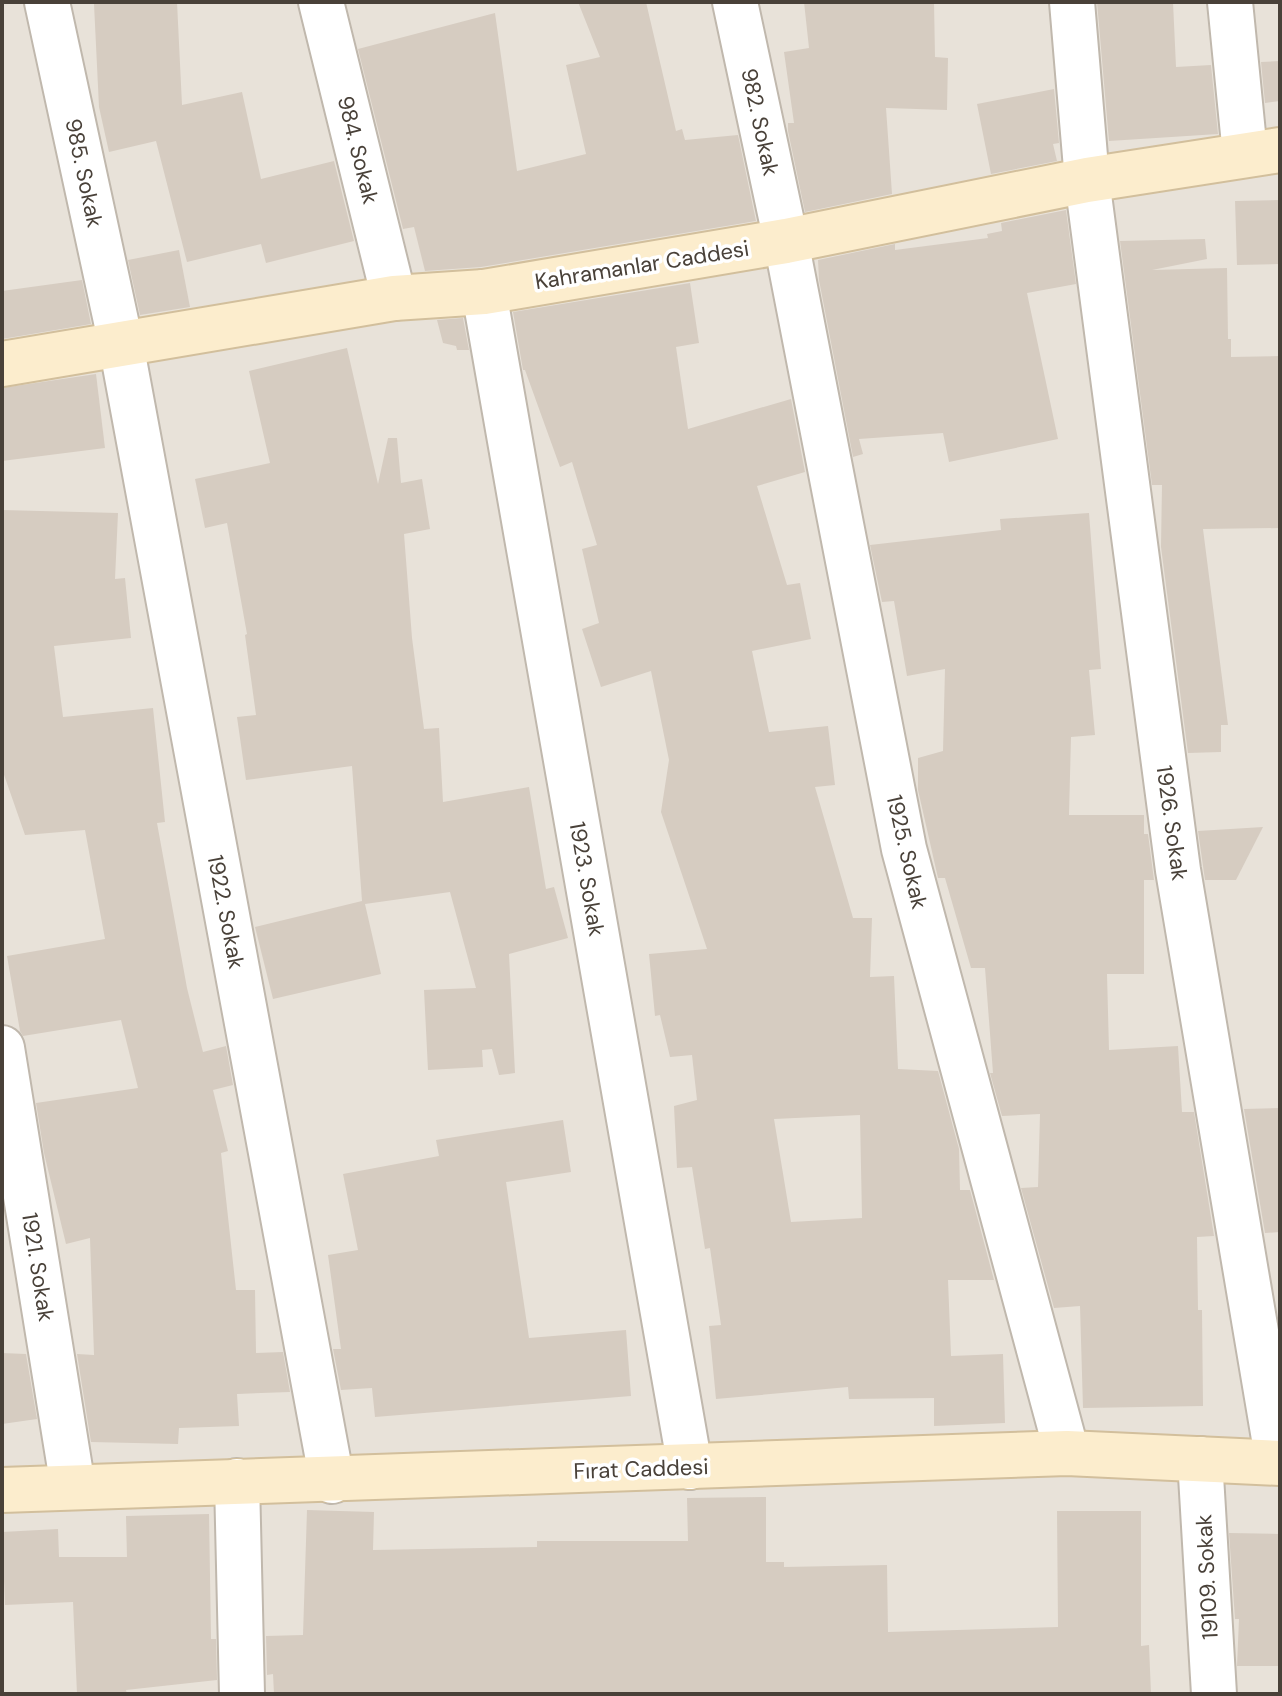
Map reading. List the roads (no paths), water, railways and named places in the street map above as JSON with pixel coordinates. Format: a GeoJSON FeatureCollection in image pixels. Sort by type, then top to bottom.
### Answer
{"type":"FeatureCollection","features":[{"type":"Feature","properties":{"kind":"street","name":"985. Sokak"},"geometry":{"type":"LineString","coordinates":[[47,2],[121,344]]}},
{"type":"Feature","properties":{"kind":"street","name":"984. Sokak"},"geometry":{"type":"LineString","coordinates":[[321,2],[394,298]]}},
{"type":"Feature","properties":{"kind":"street","name":"982. Sokak"},"geometry":{"type":"LineString","coordinates":[[735,2],[786,241]]}},
{"type":"Feature","properties":{"kind":"street","name":"1926. Sokak"},"geometry":{"type":"LineString","coordinates":[[1072,2],[1087,180],[1178,870],[1279,1462]]}},
{"type":"Feature","properties":{"kind":"street"},"geometry":{"type":"LineString","coordinates":[[1230,2],[1262,152]]}},
{"type":"Feature","properties":{"kind":"street","name":"Kahramanlar Caddesi"},"geometry":{"type":"LineString","coordinates":[[2,364],[394,298],[484,292],[786,241],[1087,180],[1262,152]]}},
{"type":"Feature","properties":{"kind":"street","name":"1925. Sokak"},"geometry":{"type":"LineString","coordinates":[[786,241],[904,849],[1067,1453]]}},
{"type":"Feature","properties":{"kind":"street","name":"1923. Sokak"},"geometry":{"type":"LineString","coordinates":[[484,292],[690,1467]]}},
{"type":"Feature","properties":{"kind":"street","name":"1922. Sokak"},"geometry":{"type":"LineString","coordinates":[[121,344],[332,1481]]}},
{"type":"Feature","properties":{"kind":"street","name":"1921. Sokak"},"geometry":{"type":"LineString","coordinates":[[2,1048],[73,1487]]}},
{"type":"Feature","properties":{"kind":"street","name":"Fırat Caddesi"},"geometry":{"type":"LineString","coordinates":[[2,1490],[237,1481],[332,1481],[1067,1453],[1279,1462]]}},
{"type":"Feature","properties":{"kind":"street","name":"19109. Sokak"},"geometry":{"type":"LineString","coordinates":[[1200,1459],[1214,1694]]}},
{"type":"Feature","properties":{"kind":"street"},"geometry":{"type":"LineString","coordinates":[[237,1481],[242,1694]]}}]}
